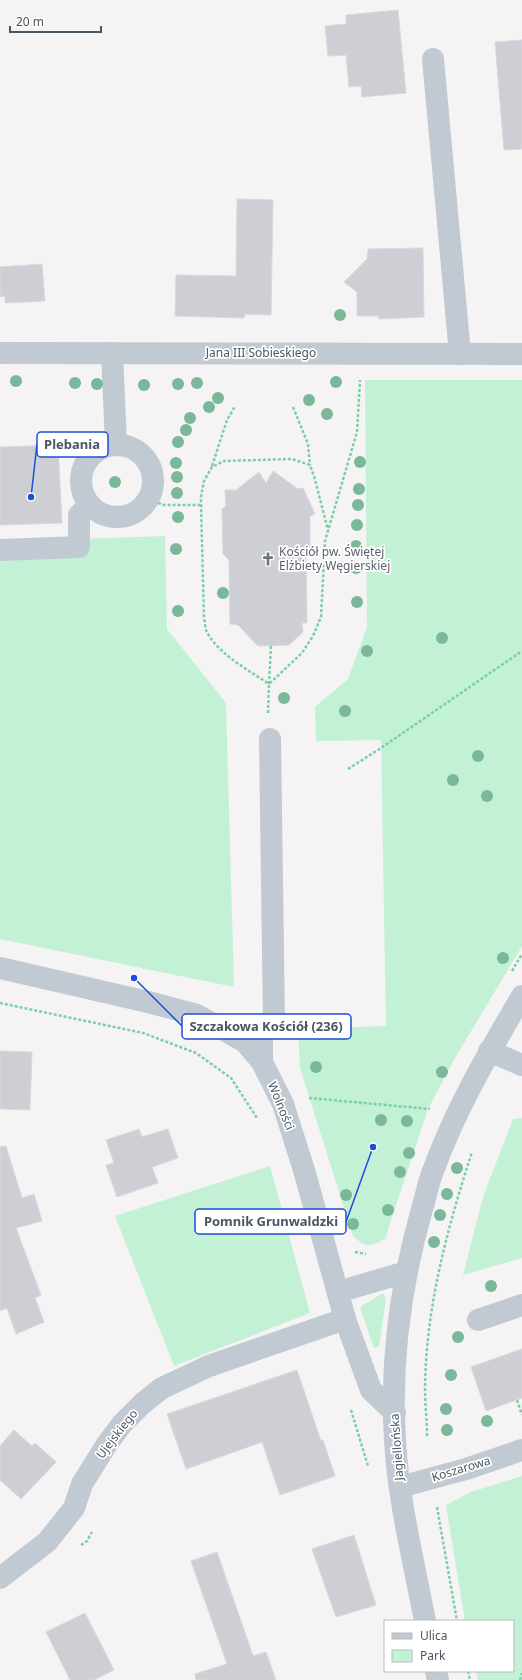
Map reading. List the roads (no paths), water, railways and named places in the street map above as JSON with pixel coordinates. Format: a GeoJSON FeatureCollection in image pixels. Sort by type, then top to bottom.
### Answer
{"type":"FeatureCollection","features":[{"type":"Feature","properties":{"kind":"street"},"geometry":{"type":"LineString","coordinates":[[433,59],[460,354]]}},
{"type":"Feature","properties":{"kind":"street","name":"Jana III Sobieskiego"},"geometry":{"type":"LineString","coordinates":[[0,353],[522,354]]}},
{"type":"Feature","properties":{"kind":"street"},"geometry":{"type":"LineString","coordinates":[[112,353],[116,444]]}},
{"type":"Feature","properties":{"kind":"street"},"geometry":{"type":"LineString","coordinates":[[116,444],[128,446],[139,452],[147,461],[152,473],[153,485],[150,497],[142,507],[132,514],[120,517],[109,516],[98,512],[89,505],[83,495],[80,484],[81,472],[86,461],[93,452],[116,444]]}},
{"type":"Feature","properties":{"kind":"street"},"geometry":{"type":"LineString","coordinates":[[0,550],[79,547],[79,515],[89,505]]}},
{"type":"Feature","properties":{"kind":"street"},"geometry":{"type":"LineString","coordinates":[[262,1062],[262,1035],[274,1023],[270,739]]}},
{"type":"Feature","properties":{"kind":"street","name":"Wolności"},"geometry":{"type":"LineString","coordinates":[[0,968],[148,1002],[197,1015],[245,1042],[262,1062],[283,1104],[304,1170],[345,1319],[371,1390],[395,1413]]}},
{"type":"Feature","properties":{"kind":"street","name":"Jagiellońska"},"geometry":{"type":"LineString","coordinates":[[425,1620],[400,1487],[395,1440],[394,1381],[398,1329],[406,1272],[417,1226],[433,1172],[456,1117],[489,1051],[522,996]]}},
{"type":"Feature","properties":{"kind":"street"},"geometry":{"type":"LineString","coordinates":[[489,1051],[522,1065]]}},
{"type":"Feature","properties":{"kind":"street"},"geometry":{"type":"LineString","coordinates":[[338,1292],[406,1272]]}},
{"type":"Feature","properties":{"kind":"street"},"geometry":{"type":"LineString","coordinates":[[478,1320],[522,1305]]}},
{"type":"Feature","properties":{"kind":"street","name":"Ujejskiego"},"geometry":{"type":"LineString","coordinates":[[0,1578],[47,1542],[74,1508],[82,1484],[107,1444],[122,1424],[152,1395],[162,1388],[209,1366],[345,1319]]}},
{"type":"Feature","properties":{"kind":"street","name":"Koszarowa"},"geometry":{"type":"LineString","coordinates":[[400,1487],[466,1469],[522,1450]]}},
{"type":"Feature","properties":{"kind":"place","name":"Plebania"},"geometry":{"type":"Point","coordinates":[31,497]}},
{"type":"Feature","properties":{"kind":"place","name":"Kościół pw. Świętej Elżbiety Węgierskiej"},"geometry":{"type":"Point","coordinates":[268,559]}},
{"type":"Feature","properties":{"kind":"place","name":"Szczakowa Kościół (236)"},"geometry":{"type":"Point","coordinates":[134,978]}},
{"type":"Feature","properties":{"kind":"place","name":"Pomnik Grunwaldzki"},"geometry":{"type":"Point","coordinates":[373,1147]}}]}
